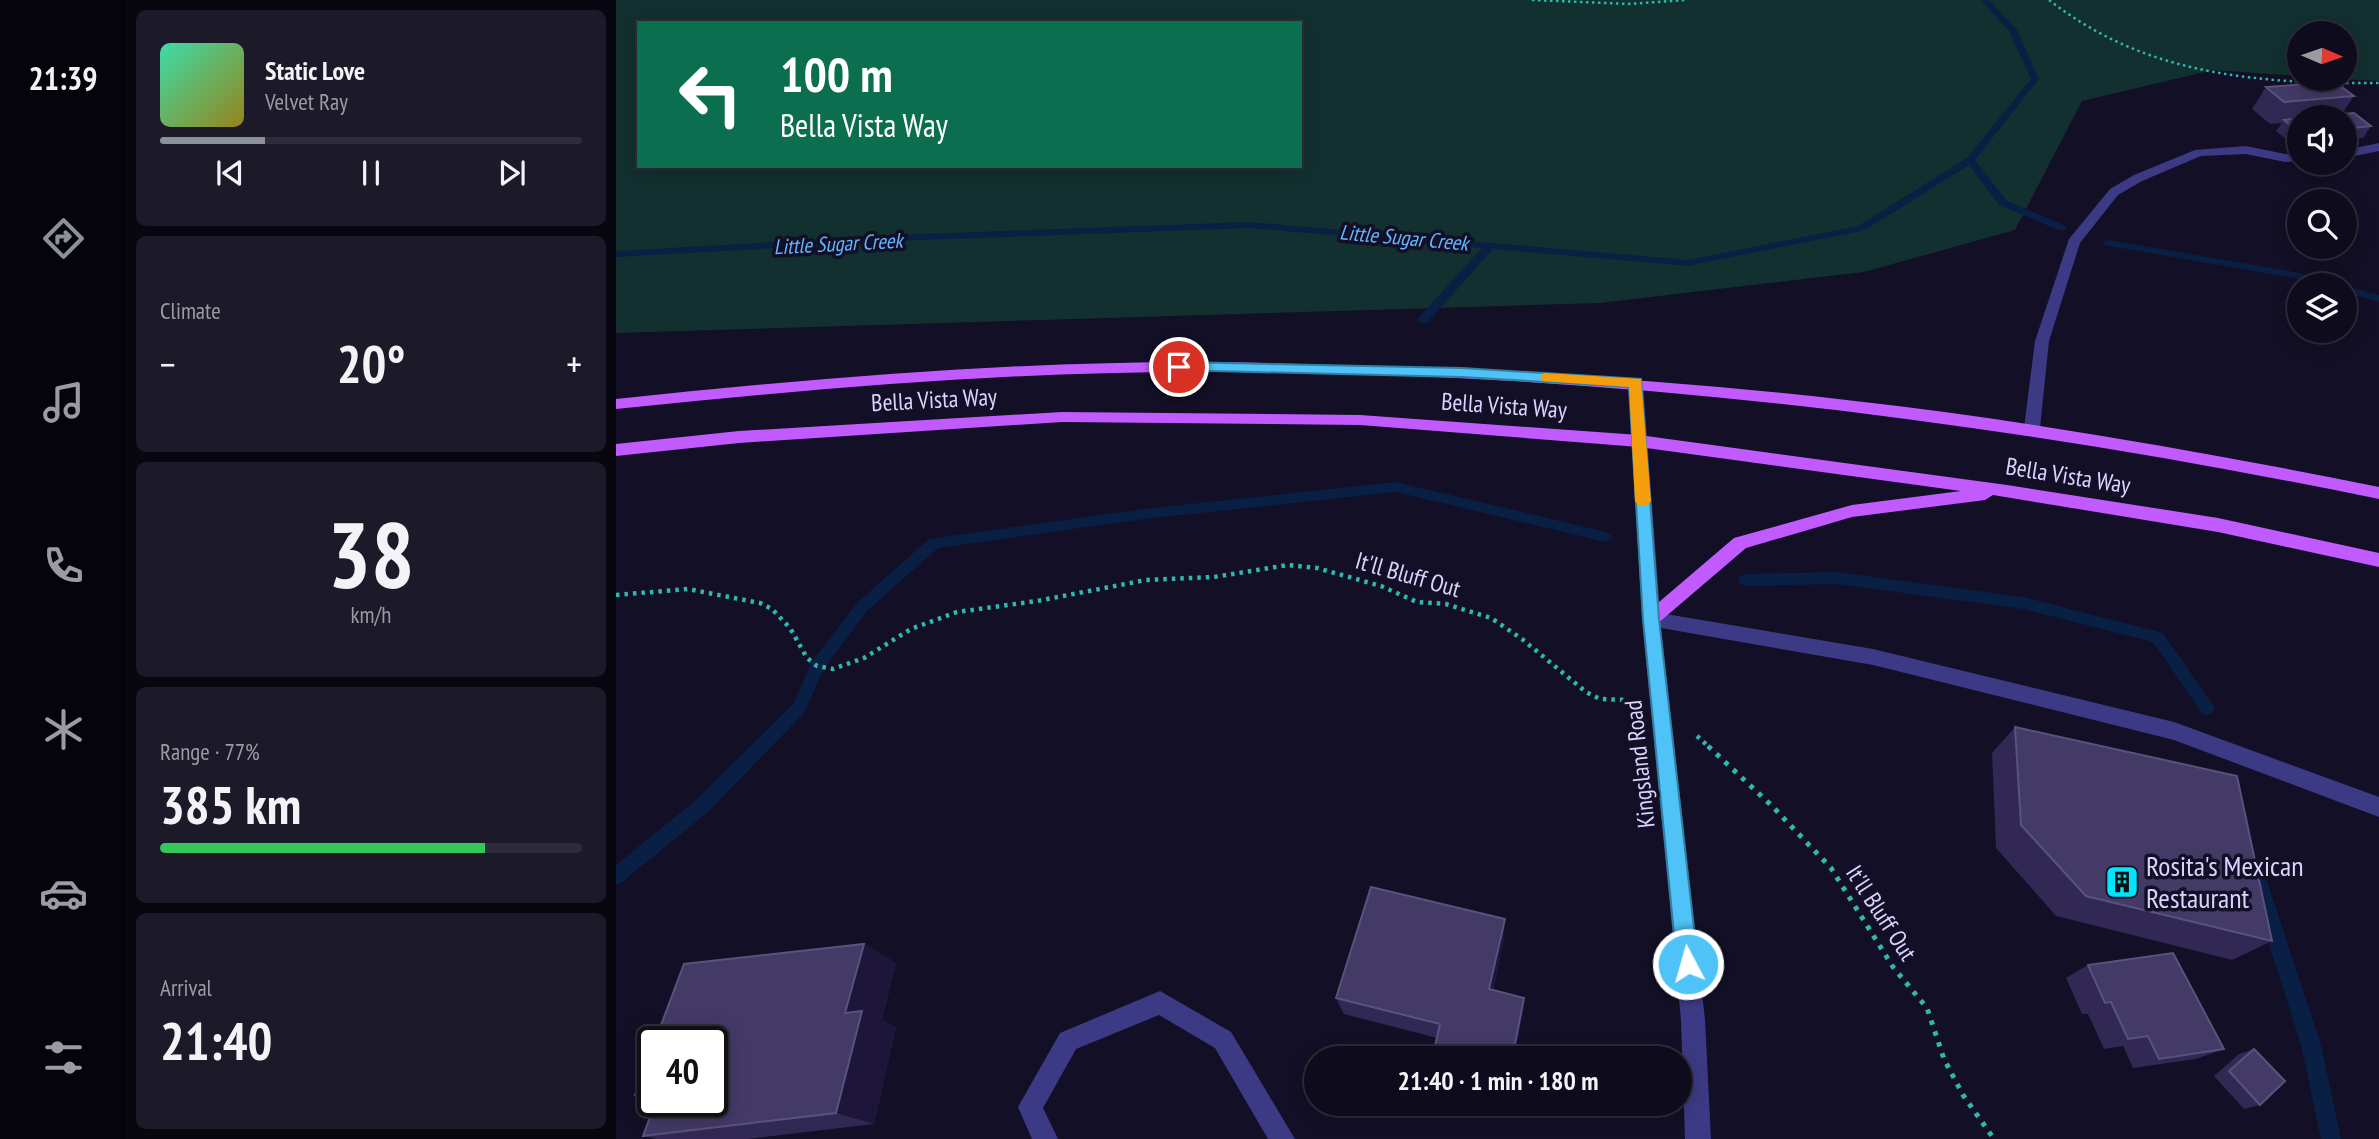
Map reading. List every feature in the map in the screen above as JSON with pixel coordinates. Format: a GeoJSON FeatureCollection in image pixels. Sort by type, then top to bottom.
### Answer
{"type":"FeatureCollection","features":[{"type":"Feature","properties":{"kind":"main road","name":"Bella Vista Way"},"geometry":{"type":"LineString","coordinates":[[616,404],[825,382],[982,373],[1179,367],[1462,373],[1636,383],[1747,393],[2032,428],[2295,475],[2379,493]]}},
{"type":"Feature","properties":{"kind":"main road","name":"Bella Vista Way"},"geometry":{"type":"LineString","coordinates":[[616,450],[739,437],[1062,417],[1360,420],[1639,441],[2007,491],[2218,525],[2379,560]]}},
{"type":"Feature","properties":{"kind":"main road"},"geometry":{"type":"LineString","coordinates":[[1651,619],[1740,542],[1852,511],[2007,491]]}},
{"type":"Feature","properties":{"kind":"street"},"geometry":{"type":"LineString","coordinates":[[2357,152],[2379,148]]}},
{"type":"Feature","properties":{"kind":"street"},"geometry":{"type":"LineString","coordinates":[[2032,428],[2042,341],[2074,242],[2114,192],[2138,177],[2199,153],[2246,150],[2287,158]]}},
{"type":"Feature","properties":{"kind":"street","name":"Kingsland Road"},"geometry":{"type":"LineString","coordinates":[[1636,383],[1651,619],[1693,1020],[1698,1139]]}},
{"type":"Feature","properties":{"kind":"street"},"geometry":{"type":"LineString","coordinates":[[1651,619],[1873,657],[2174,731],[2379,807]]}},
{"type":"Feature","properties":{"kind":"street"},"geometry":{"type":"LineString","coordinates":[[1045,1139],[1030,1107],[1068,1041],[1160,1003],[1223,1040],[1282,1139]]}},
{"type":"Feature","properties":{"kind":"path"},"geometry":{"type":"LineString","coordinates":[[1532,0],[1585,4],[1659,4],[1686,0]]}},
{"type":"Feature","properties":{"kind":"path"},"geometry":{"type":"LineString","coordinates":[[2049,0],[2087,29],[2169,64],[2281,82],[2379,83]]}},
{"type":"Feature","properties":{"kind":"path","name":"It'll Bluff Out"},"geometry":{"type":"LineString","coordinates":[[616,595],[688,589],[760,603],[772,609],[790,628],[807,658],[817,666],[833,669],[863,658],[911,629],[957,612],[1037,601],[1146,580],[1203,578],[1288,565],[1317,568],[1381,586],[1417,602],[1446,604],[1491,618],[1522,639],[1586,692],[1600,699],[1630,701],[1661,714],[1698,737],[1737,771],[1831,868],[1893,967],[1927,1008],[1944,1059],[1963,1095],[1994,1139]]}},
{"type":"Feature","properties":{"kind":"green space"},"geometry":{"type":"Polygon","coordinates":[[[616,0],[2379,0],[2379,81],[2357,80],[2357,21],[2287,21],[2287,75],[2213,70],[2082,101],[2015,230],[1864,272],[1600,303],[616,333],[616,0]]]}},
{"type":"Feature","properties":{"kind":"building"},"geometry":{"type":"Polygon","coordinates":[[[2287,85],[2287,91],[2347,91],[2354,96],[2284,102],[2266,87],[2287,85]]]}},
{"type":"Feature","properties":{"kind":"building"},"geometry":{"type":"Polygon","coordinates":[[[2357,115],[2371,126],[2357,128],[2357,115]]]}},
{"type":"Feature","properties":{"kind":"building","name":"Rosita's Mexican Restaurant"},"geometry":{"type":"Polygon","coordinates":[[[2015,727],[2237,776],[2272,941],[2086,896],[2021,825],[2015,727]]]}},
{"type":"Feature","properties":{"kind":"building"},"geometry":{"type":"Polygon","coordinates":[[[1371,887],[1505,919],[1489,989],[1524,998],[1515,1046],[1435,1046],[1440,1024],[1336,998],[1371,887]]]}},
{"type":"Feature","properties":{"kind":"building"},"geometry":{"type":"Polygon","coordinates":[[[864,944],[845,1013],[862,1011],[836,1113],[643,1136],[650,1117],[728,1117],[728,1026],[661,1026],[684,964],[864,944]]]}},
{"type":"Feature","properties":{"kind":"building"},"geometry":{"type":"Polygon","coordinates":[[[2173,953],[2224,1049],[2159,1059],[2148,1036],[2128,1039],[2111,1002],[2105,1003],[2088,965],[2173,953]]]}},
{"type":"Feature","properties":{"kind":"building"},"geometry":{"type":"Polygon","coordinates":[[[2254,1049],[2285,1081],[2260,1105],[2229,1071],[2254,1049]]]}},
{"type":"Feature","properties":{"kind":"waterway","name":"Little Sugar Creek"},"geometry":{"type":"LineString","coordinates":[[1970,160],[2035,79],[2013,30],[1985,0]]}},
{"type":"Feature","properties":{"kind":"waterway","name":"Little Sugar Creek"},"geometry":{"type":"LineString","coordinates":[[616,254],[920,237],[1249,225],[1688,263],[1861,228],[1970,160]]}},
{"type":"Feature","properties":{"kind":"waterway"},"geometry":{"type":"LineString","coordinates":[[1970,160],[2003,203],[2062,228]]}},
{"type":"Feature","properties":{"kind":"waterway"},"geometry":{"type":"LineString","coordinates":[[2108,243],[2287,274]]}},
{"type":"Feature","properties":{"kind":"waterway"},"geometry":{"type":"LineString","coordinates":[[1423,320],[1489,247]]}},
{"type":"Feature","properties":{"kind":"waterway"},"geometry":{"type":"LineString","coordinates":[[2357,293],[2379,299]]}},
{"type":"Feature","properties":{"kind":"waterway"},"geometry":{"type":"LineString","coordinates":[[616,876],[702,806],[800,707],[817,666],[863,606],[934,543],[1144,514],[1396,487],[1606,537]]}},
{"type":"Feature","properties":{"kind":"waterway"},"geometry":{"type":"LineString","coordinates":[[1745,580],[1836,578],[2023,603],[2158,637],[2207,708]]}},
{"type":"Feature","properties":{"kind":"waterway"},"geometry":{"type":"LineString","coordinates":[[2257,878],[2311,1045],[2331,1139]]}},
{"type":"Feature","properties":{"kind":"slow traffic"},"geometry":{"type":"LineString","coordinates":[[1546,377],[1636,383],[1643,501]]}},
{"type":"Feature","properties":{"kind":"place","name":"Rosita's Mexican Restaurant"},"geometry":{"type":"Point","coordinates":[2122,882]}},
{"type":"Feature","properties":{"kind":"route"},"geometry":{"type":"LineString","coordinates":[[1179,367],[1462,373],[1636,383],[1651,619],[1688,964]]}}]}
